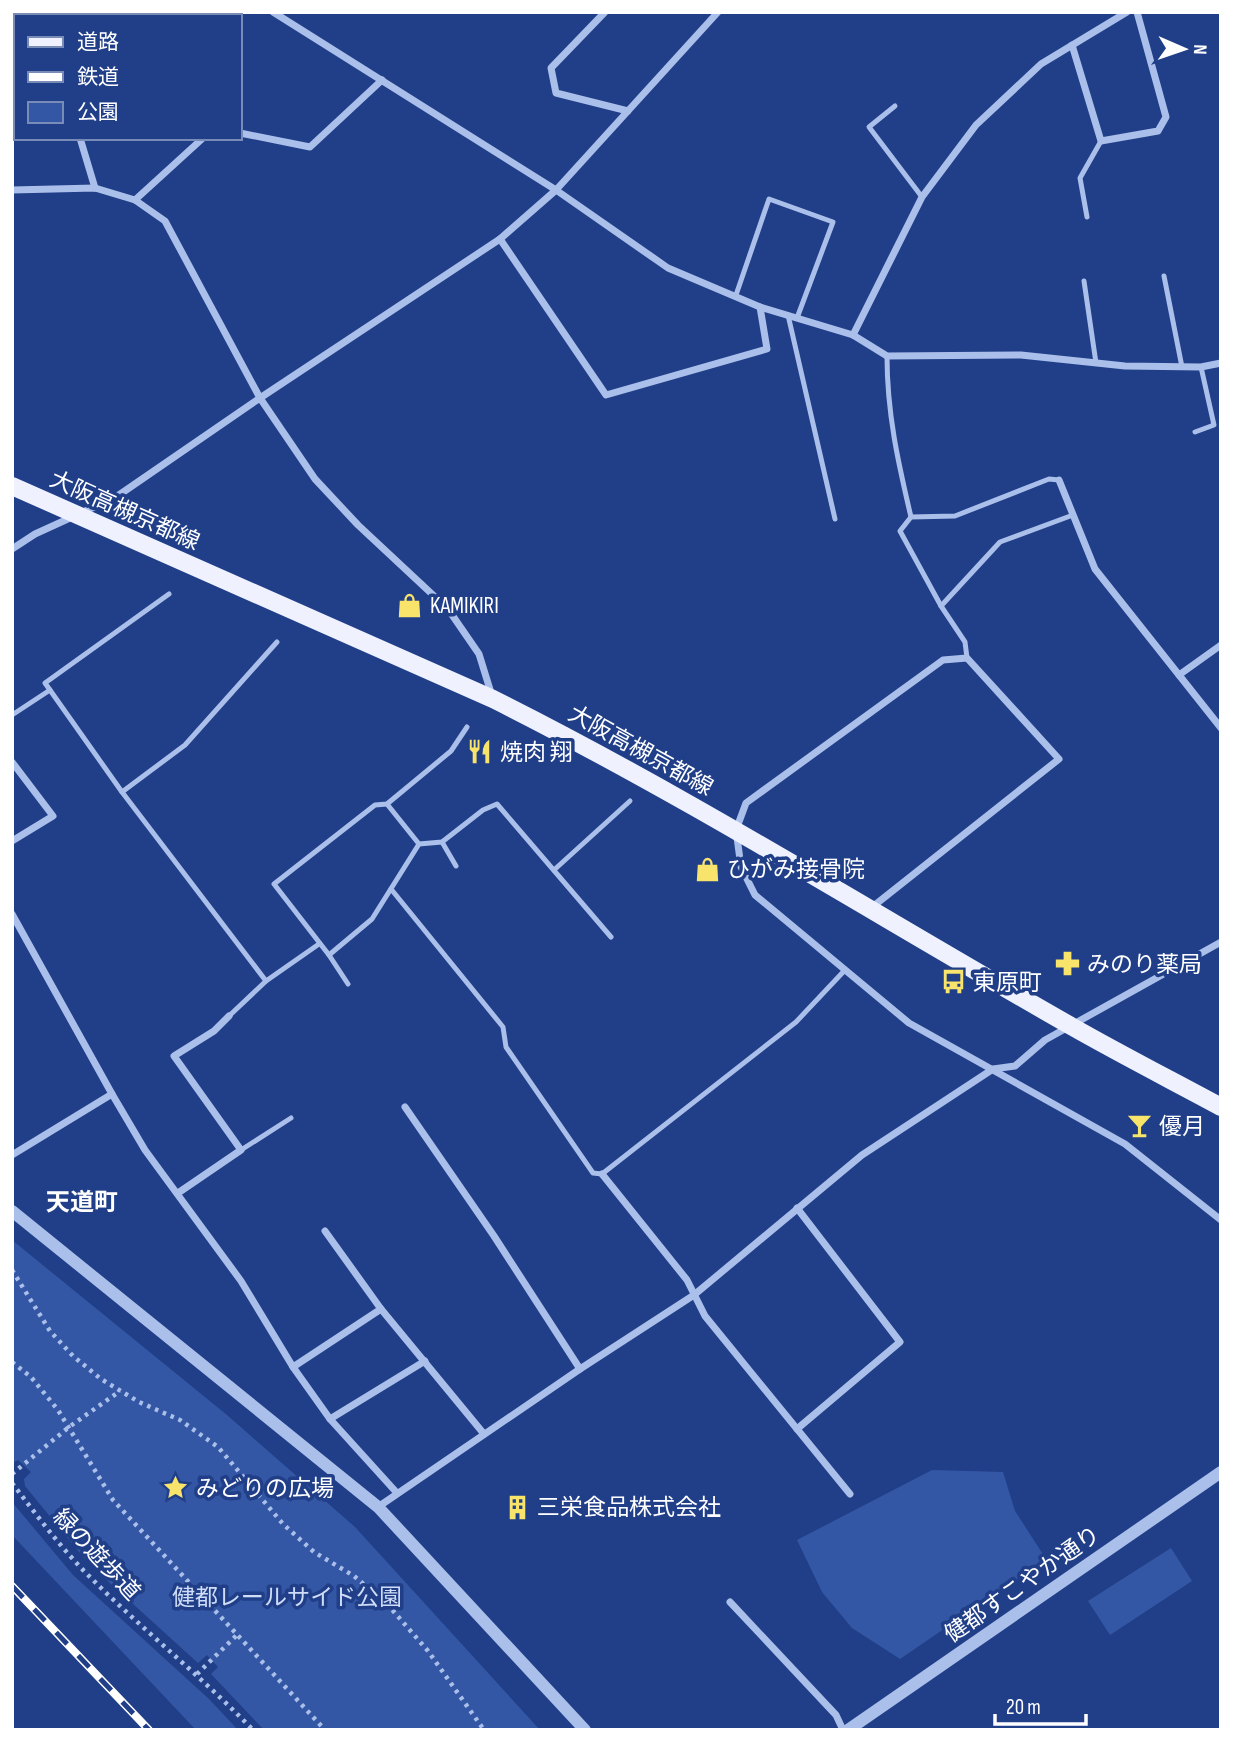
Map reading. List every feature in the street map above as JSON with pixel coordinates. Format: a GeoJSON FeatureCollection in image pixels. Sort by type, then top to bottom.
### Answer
{"type":"FeatureCollection","features":[{"type":"Feature","properties":{"kind":"main road","name":"大阪高槻京都線"},"geometry":{"type":"LineString","coordinates":[[12,486],[493,699],[543,724],[736,830],[1071,1026],[1221,1107]]}},
{"type":"Feature","properties":{"kind":"street"},"geometry":{"type":"LineString","coordinates":[[274,12],[556,190],[668,268],[760,307],[853,335],[887,356],[1021,355],[1125,366],[1201,368],[1221,363]]}},
{"type":"Feature","properties":{"kind":"street"},"geometry":{"type":"LineString","coordinates":[[605,12],[551,68],[556,93],[628,111]]}},
{"type":"Feature","properties":{"kind":"street"},"geometry":{"type":"LineString","coordinates":[[12,549],[35,534],[116,497],[500,239],[556,190],[718,12]]}},
{"type":"Feature","properties":{"kind":"street"},"geometry":{"type":"LineString","coordinates":[[853,335],[922,197],[976,125],[1041,64],[1127,12]]}},
{"type":"Feature","properties":{"kind":"street"},"geometry":{"type":"LineString","coordinates":[[1072,45],[1101,141],[1158,131],[1166,117],[1137,12]]}},
{"type":"Feature","properties":{"kind":"street"},"geometry":{"type":"LineString","coordinates":[[242,133],[310,147],[382,80]]}},
{"type":"Feature","properties":{"kind":"street"},"geometry":{"type":"LineString","coordinates":[[81,140],[95,188]]}},
{"type":"Feature","properties":{"kind":"street"},"geometry":{"type":"LineString","coordinates":[[135,200],[201,140]]}},
{"type":"Feature","properties":{"kind":"street"},"geometry":{"type":"LineString","coordinates":[[12,190],[95,188],[135,200],[165,221],[260,398],[315,480],[358,525],[449,609],[479,654],[493,699]]}},
{"type":"Feature","properties":{"kind":"street"},"geometry":{"type":"LineString","coordinates":[[500,239],[606,395],[767,349],[760,307]]}},
{"type":"Feature","properties":{"kind":"street"},"geometry":{"type":"LineString","coordinates":[[1059,480],[1095,569],[1221,728]]}},
{"type":"Feature","properties":{"kind":"street"},"geometry":{"type":"LineString","coordinates":[[1179,675],[1221,645]]}},
{"type":"Feature","properties":{"kind":"street"},"geometry":{"type":"LineString","coordinates":[[870,909],[1059,759],[967,658],[943,660],[746,803],[736,830],[741,867],[755,895],[909,1023],[1125,1144],[1221,1220]]}},
{"type":"Feature","properties":{"kind":"street"},"geometry":{"type":"LineString","coordinates":[[12,762],[53,816],[12,841]]}},
{"type":"Feature","properties":{"kind":"street"},"geometry":{"type":"LineString","coordinates":[[12,914],[145,1150],[241,1281],[293,1367],[330,1419],[397,1493]]}},
{"type":"Feature","properties":{"kind":"street"},"geometry":{"type":"LineString","coordinates":[[378,1507],[694,1295],[862,1155],[993,1069],[1015,1066],[1045,1040],[1221,942]]}},
{"type":"Feature","properties":{"kind":"street"},"geometry":{"type":"LineString","coordinates":[[178,1193],[241,1150],[174,1056],[214,1031],[229,1016]]}},
{"type":"Feature","properties":{"kind":"street"},"geometry":{"type":"LineString","coordinates":[[12,1155],[112,1094]]}},
{"type":"Feature","properties":{"kind":"street"},"geometry":{"type":"LineString","coordinates":[[405,1107],[494,1236],[580,1369]]}},
{"type":"Feature","properties":{"kind":"street"},"geometry":{"type":"LineString","coordinates":[[602,1174],[687,1280],[705,1316],[850,1494]]}},
{"type":"Feature","properties":{"kind":"street"},"geometry":{"type":"LineString","coordinates":[[797,1208],[900,1342],[797,1429]]}},
{"type":"Feature","properties":{"kind":"street"},"geometry":{"type":"LineString","coordinates":[[12,1211],[378,1507],[586,1730]]}},
{"type":"Feature","properties":{"kind":"street"},"geometry":{"type":"LineString","coordinates":[[325,1231],[380,1309],[484,1434]]}},
{"type":"Feature","properties":{"kind":"street"},"geometry":{"type":"LineString","coordinates":[[293,1367],[380,1309]]}},
{"type":"Feature","properties":{"kind":"street"},"geometry":{"type":"LineString","coordinates":[[330,1419],[425,1361]]}},
{"type":"Feature","properties":{"kind":"street","name":"健都すこやか通り"},"geometry":{"type":"LineString","coordinates":[[845,1730],[1221,1472]]}},
{"type":"Feature","properties":{"kind":"street"},"geometry":{"type":"LineString","coordinates":[[730,1602],[836,1715],[845,1730]]}},
{"type":"Feature","properties":{"kind":"lane"},"geometry":{"type":"LineString","coordinates":[[895,107],[869,127],[922,197]]}},
{"type":"Feature","properties":{"kind":"lane"},"geometry":{"type":"LineString","coordinates":[[1087,217],[1080,178],[1101,141]]}},
{"type":"Feature","properties":{"kind":"lane"},"geometry":{"type":"LineString","coordinates":[[736,295],[769,199],[833,222],[792,317],[835,519]]}},
{"type":"Feature","properties":{"kind":"lane"},"geometry":{"type":"LineString","coordinates":[[1164,276],[1182,367]]}},
{"type":"Feature","properties":{"kind":"lane"},"geometry":{"type":"LineString","coordinates":[[1084,281],[1096,363]]}},
{"type":"Feature","properties":{"kind":"lane"},"geometry":{"type":"LineString","coordinates":[[887,356],[887,396],[897,459],[911,517]]}},
{"type":"Feature","properties":{"kind":"lane"},"geometry":{"type":"LineString","coordinates":[[1195,432],[1214,425],[1201,368]]}},
{"type":"Feature","properties":{"kind":"lane"},"geometry":{"type":"LineString","coordinates":[[911,517],[955,516],[1049,479],[1059,480]]}},
{"type":"Feature","properties":{"kind":"lane"},"geometry":{"type":"LineString","coordinates":[[941,606],[1000,542],[1073,514]]}},
{"type":"Feature","properties":{"kind":"lane"},"geometry":{"type":"LineString","coordinates":[[911,517],[900,531],[941,606],[965,642],[967,658]]}},
{"type":"Feature","properties":{"kind":"lane"},"geometry":{"type":"LineString","coordinates":[[169,594],[45,683],[122,792],[266,981]]}},
{"type":"Feature","properties":{"kind":"lane"},"geometry":{"type":"LineString","coordinates":[[122,792],[185,745],[277,642]]}},
{"type":"Feature","properties":{"kind":"lane"},"geometry":{"type":"LineString","coordinates":[[12,715],[50,690]]}},
{"type":"Feature","properties":{"kind":"lane"},"geometry":{"type":"LineString","coordinates":[[348,984],[274,884],[375,805],[387,804],[450,751],[467,727]]}},
{"type":"Feature","properties":{"kind":"lane"},"geometry":{"type":"LineString","coordinates":[[554,870],[630,802]]}},
{"type":"Feature","properties":{"kind":"lane"},"geometry":{"type":"LineString","coordinates":[[387,804],[419,844]]}},
{"type":"Feature","properties":{"kind":"lane"},"geometry":{"type":"LineString","coordinates":[[419,844],[442,842],[483,810],[497,804],[611,937]]}},
{"type":"Feature","properties":{"kind":"lane"},"geometry":{"type":"LineString","coordinates":[[442,842],[456,866]]}},
{"type":"Feature","properties":{"kind":"lane"},"geometry":{"type":"LineString","coordinates":[[329,955],[372,919],[419,844]]}},
{"type":"Feature","properties":{"kind":"lane"},"geometry":{"type":"LineString","coordinates":[[391,889],[503,1027],[506,1046],[593,1173],[602,1174],[796,1022],[845,970]]}},
{"type":"Feature","properties":{"kind":"lane"},"geometry":{"type":"LineString","coordinates":[[229,1016],[266,981],[319,944]]}},
{"type":"Feature","properties":{"kind":"lane"},"geometry":{"type":"LineString","coordinates":[[241,1150],[291,1118]]}},
{"type":"Feature","properties":{"kind":"path"},"geometry":{"type":"LineString","coordinates":[[12,1270],[50,1331],[73,1356],[120,1391],[180,1420],[218,1447],[283,1524],[314,1552],[354,1576],[388,1605],[428,1651],[484,1730]]}},
{"type":"Feature","properties":{"kind":"path"},"geometry":{"type":"LineString","coordinates":[[12,1363],[31,1377],[58,1410],[113,1500],[325,1730]]}},
{"type":"Feature","properties":{"kind":"path"},"geometry":{"type":"LineString","coordinates":[[12,1474],[69,1427],[120,1391]]}},
{"type":"Feature","properties":{"kind":"path","name":"緑の遊歩道"},"geometry":{"type":"LineString","coordinates":[[12,1483],[83,1569],[197,1674],[253,1730]]}},
{"type":"Feature","properties":{"kind":"path"},"geometry":{"type":"LineString","coordinates":[[197,1674],[237,1634]]}},
{"type":"Feature","properties":{"kind":"green space","name":"健都レールサイド公園"},"geometry":{"type":"Polygon","coordinates":[[[12,1240],[227,1415],[355,1527],[540,1730],[264,1730],[211,1674],[218,1667],[207,1655],[198,1663],[89,1564],[25,1486],[24,1479],[31,1472],[18,1460],[12,1463],[12,1240]]]}},
{"type":"Feature","properties":{"kind":"green space"},"geometry":{"type":"Polygon","coordinates":[[[932,1470],[1003,1472],[1015,1511],[1046,1559],[900,1659],[852,1628],[822,1592],[797,1540],[932,1470]]]}},
{"type":"Feature","properties":{"kind":"green space"},"geometry":{"type":"Polygon","coordinates":[[[12,1502],[73,1575],[210,1700],[238,1730],[196,1730],[12,1535],[12,1502]]]}},
{"type":"Feature","properties":{"kind":"green space"},"geometry":{"type":"Polygon","coordinates":[[[1171,1548],[1192,1581],[1110,1635],[1088,1601],[1171,1548]]]}},
{"type":"Feature","properties":{"kind":"railway"},"geometry":{"type":"LineString","coordinates":[[12,1586],[149,1730]]}},
{"type":"Feature","properties":{"kind":"place","name":"KAMIKIRI"},"geometry":{"type":"Point","coordinates":[410,605]}},
{"type":"Feature","properties":{"kind":"place","name":"焼肉 翔"},"geometry":{"type":"Point","coordinates":[480,752]}},
{"type":"Feature","properties":{"kind":"place","name":"ひがみ接骨院"},"geometry":{"type":"Point","coordinates":[707,869]}},
{"type":"Feature","properties":{"kind":"place","name":"みのり薬局"},"geometry":{"type":"Point","coordinates":[1067,964]}},
{"type":"Feature","properties":{"kind":"place","name":"東原町"},"geometry":{"type":"Point","coordinates":[953,982]}},
{"type":"Feature","properties":{"kind":"place","name":"優月"},"geometry":{"type":"Point","coordinates":[1139,1126]}},
{"type":"Feature","properties":{"kind":"place","name":"みどりの広場"},"geometry":{"type":"Point","coordinates":[176,1488]}},
{"type":"Feature","properties":{"kind":"place","name":"三栄食品株式会社"},"geometry":{"type":"Point","coordinates":[517,1507]}},
{"type":"Feature","properties":{"kind":"district","name":"天道町"},"geometry":{"type":"Point","coordinates":[82,1202]}}]}
